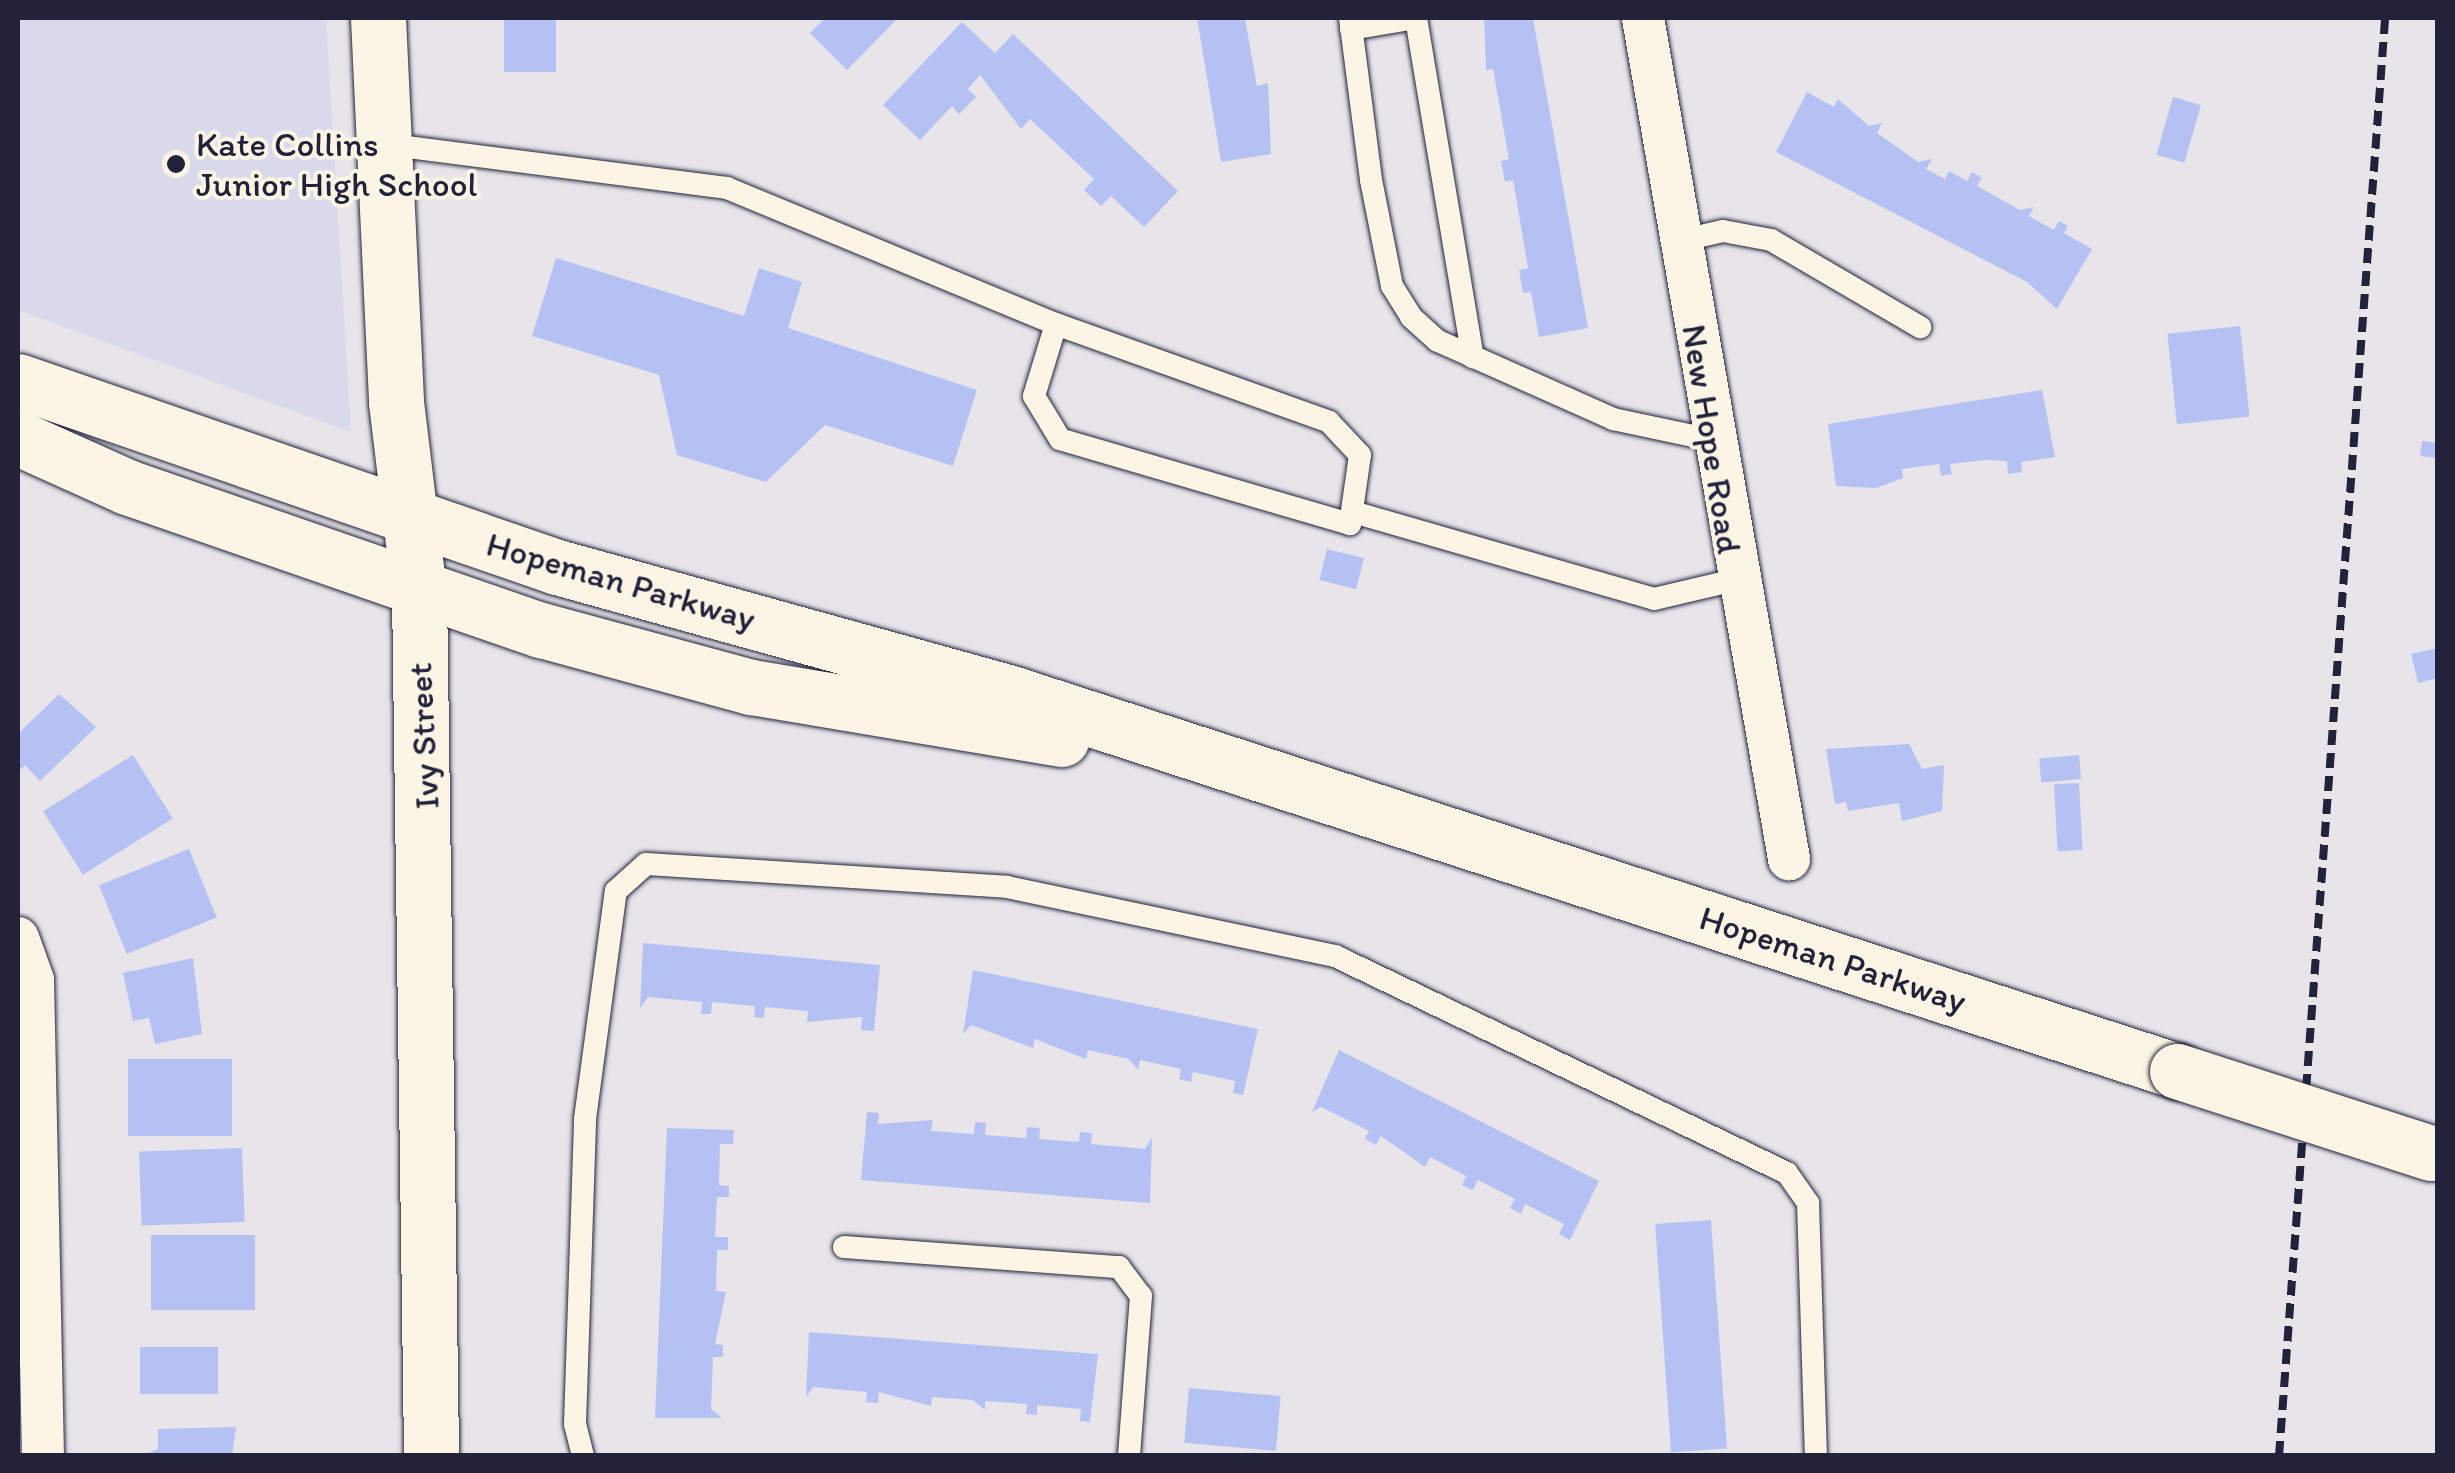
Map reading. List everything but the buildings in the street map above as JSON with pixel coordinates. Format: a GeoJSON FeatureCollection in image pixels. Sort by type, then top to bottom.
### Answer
{"type":"FeatureCollection","features":[{"type":"Feature","properties":{"kind":"main road","name":"Ivy Street"},"geometry":{"type":"LineString","coordinates":[[378,18],[410,516],[419,592],[432,1456]]}},
{"type":"Feature","properties":{"kind":"main road","name":"Hopeman Parkway"},"geometry":{"type":"LineString","coordinates":[[18,382],[410,516],[1012,693],[1228,768],[2434,1154]]}},
{"type":"Feature","properties":{"kind":"main road","name":"Hopeman Parkway"},"geometry":{"type":"LineString","coordinates":[[18,438],[419,592],[751,687],[1228,768]]}},
{"type":"Feature","properties":{"kind":"street","name":"New Hope Road"},"geometry":{"type":"LineString","coordinates":[[1643,18],[1735,580],[1789,859]]}},
{"type":"Feature","properties":{"kind":"street"},"geometry":{"type":"LineString","coordinates":[[18,938],[33,980],[44,1456]]}},
{"type":"Feature","properties":{"kind":"lane"},"geometry":{"type":"LineString","coordinates":[[1473,357],[1416,18],[1350,23],[1392,286],[1438,341],[1473,357],[1613,419],[1712,440]]}},
{"type":"Feature","properties":{"kind":"lane"},"geometry":{"type":"LineString","coordinates":[[384,144],[727,188],[1056,324],[1329,422],[1360,455],[1350,524],[1060,438],[1034,396],[1056,324]]}},
{"type":"Feature","properties":{"kind":"lane"},"geometry":{"type":"LineString","coordinates":[[1680,240],[1723,231],[1771,240],[1920,327]]}},
{"type":"Feature","properties":{"kind":"lane"},"geometry":{"type":"LineString","coordinates":[[1353,512],[1654,599],[1735,580]]}},
{"type":"Feature","properties":{"kind":"lane"},"geometry":{"type":"LineString","coordinates":[[583,1456],[575,1424],[586,1118],[616,890],[646,864],[1006,888],[1335,956],[1787,1174],[1808,1202],[1816,1456]]}},
{"type":"Feature","properties":{"kind":"lane"},"geometry":{"type":"LineString","coordinates":[[844,1246],[1119,1268],[1141,1296],[1129,1456]]}},
{"type":"Feature","properties":{"kind":"shaded area","name":"Kate Collins Junior High School"},"geometry":{"type":"Polygon","coordinates":[[[18,18],[326,18],[351,432],[18,310],[18,18]]]}},
{"type":"Feature","properties":{"kind":"railway"},"geometry":{"type":"LineString","coordinates":[[2279,1456],[2385,18]]}},
{"type":"Feature","properties":{"kind":"place","name":"Kate Collins Junior High School"},"geometry":{"type":"Point","coordinates":[176,164]}}]}
